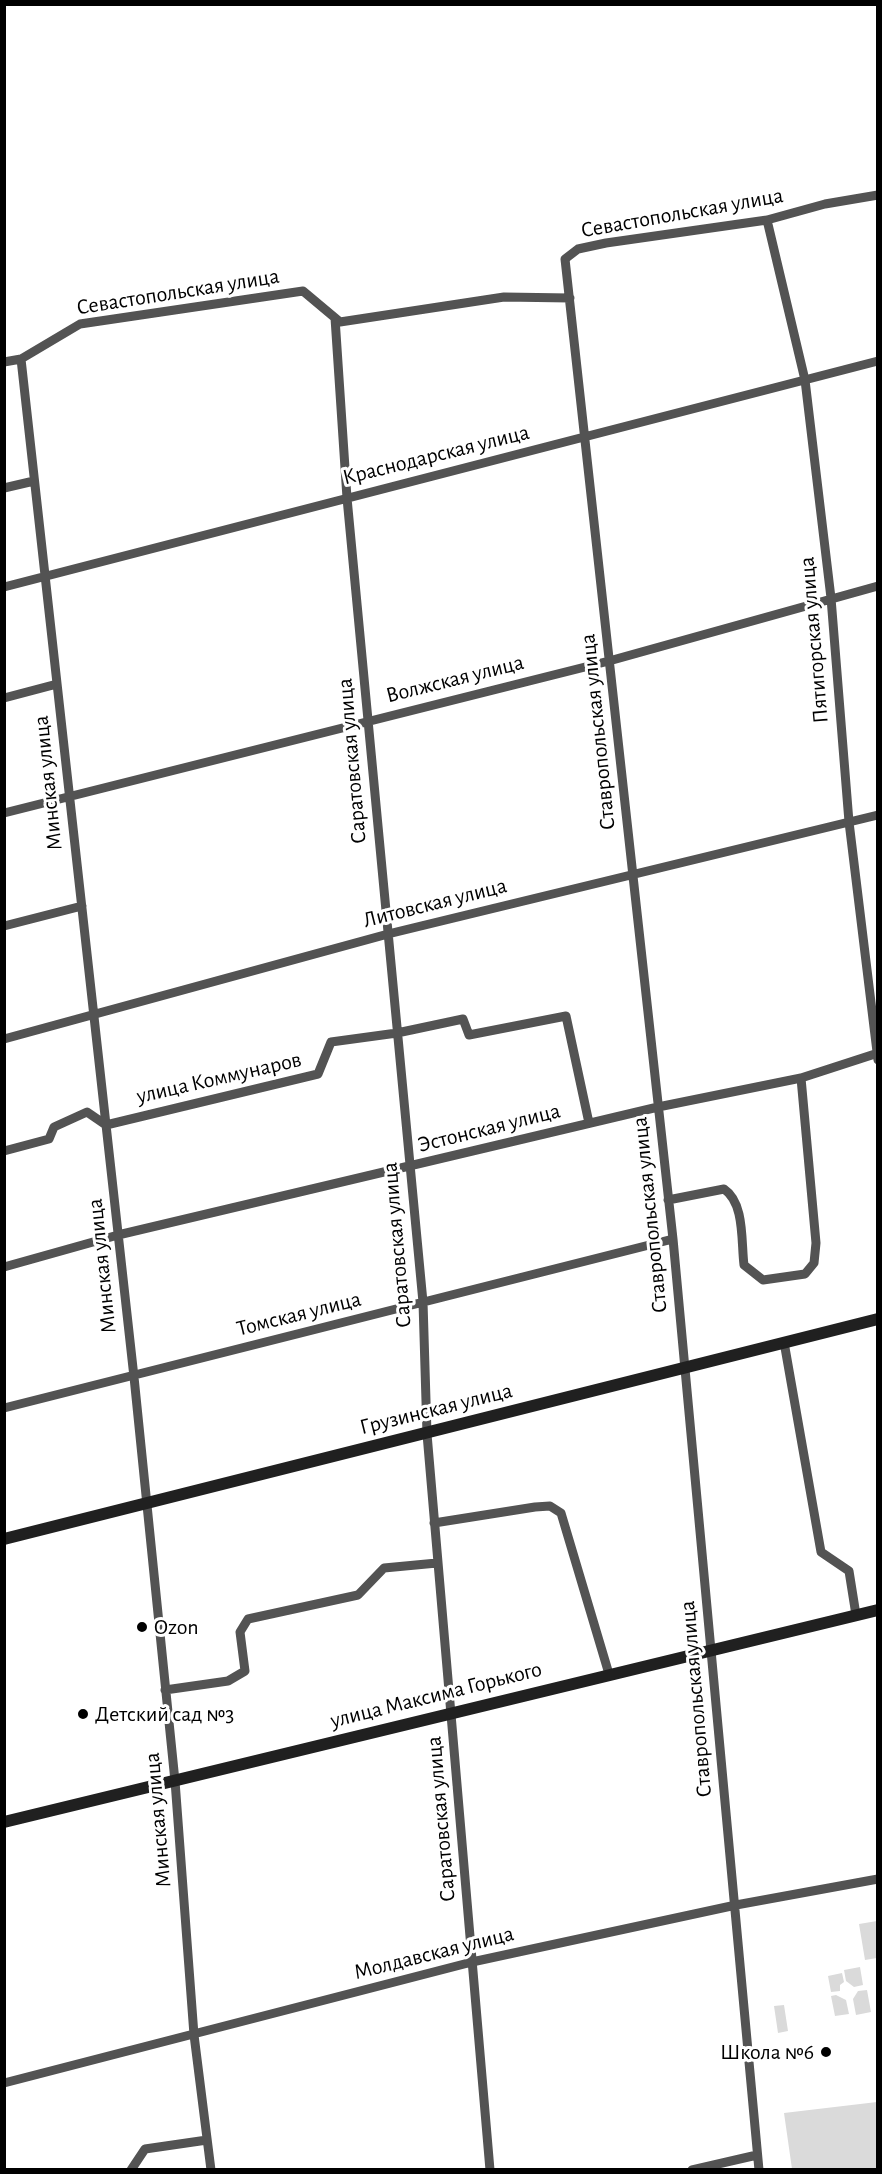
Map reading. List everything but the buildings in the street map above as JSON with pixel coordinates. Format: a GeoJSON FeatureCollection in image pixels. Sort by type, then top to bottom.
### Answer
{"type":"FeatureCollection","features":[{"type":"Feature","properties":{"kind":"main road","name":"Грузинская улица"},"geometry":{"type":"LineString","coordinates":[[4,1539],[878,1319]]}},
{"type":"Feature","properties":{"kind":"main road","name":"улица Максима Горького"},"geometry":{"type":"LineString","coordinates":[[4,1822],[878,1610]]}},
{"type":"Feature","properties":{"kind":"street","name":"Севастопольская улица"},"geometry":{"type":"LineString","coordinates":[[565,259],[578,249],[606,243],[767,220],[825,204],[878,195]]}},
{"type":"Feature","properties":{"kind":"street","name":"Пятигорская улица"},"geometry":{"type":"LineString","coordinates":[[767,220],[805,380],[831,598],[849,822],[878,1060]]}},
{"type":"Feature","properties":{"kind":"street","name":"Ставропольская улица"},"geometry":{"type":"LineString","coordinates":[[565,259],[673,1239],[759,2169]]}},
{"type":"Feature","properties":{"kind":"street","name":"Севастопольская улица"},"geometry":{"type":"LineString","coordinates":[[4,362],[21,359],[80,324],[303,291],[335,318]]}},
{"type":"Feature","properties":{"kind":"street"},"geometry":{"type":"LineString","coordinates":[[335,318],[340,322],[504,297],[570,298]]}},
{"type":"Feature","properties":{"kind":"street","name":"Саратовская улица"},"geometry":{"type":"LineString","coordinates":[[335,318],[347,498],[423,1302],[427,1434],[489,2169]]}},
{"type":"Feature","properties":{"kind":"street","name":"Минская улица"},"geometry":{"type":"LineString","coordinates":[[21,359],[134,1377],[175,1781],[194,2035],[211,2169]]}},
{"type":"Feature","properties":{"kind":"street","name":"Краснодарская улица"},"geometry":{"type":"LineString","coordinates":[[4,587],[878,361]]}},
{"type":"Feature","properties":{"kind":"street"},"geometry":{"type":"LineString","coordinates":[[4,488],[34,481]]}},
{"type":"Feature","properties":{"kind":"street","name":"Волжская улица"},"geometry":{"type":"LineString","coordinates":[[4,813],[609,661],[878,586]]}},
{"type":"Feature","properties":{"kind":"street"},"geometry":{"type":"LineString","coordinates":[[4,698],[57,684]]}},
{"type":"Feature","properties":{"kind":"street","name":"Литовская улица"},"geometry":{"type":"LineString","coordinates":[[4,1039],[388,934],[878,815]]}},
{"type":"Feature","properties":{"kind":"street"},"geometry":{"type":"LineString","coordinates":[[4,926],[82,906]]}},
{"type":"Feature","properties":{"kind":"street","name":"улица Коммунаров"},"geometry":{"type":"LineString","coordinates":[[106,1125],[318,1074],[331,1042],[398,1033],[463,1019],[469,1035],[566,1016],[590,1123]]}},
{"type":"Feature","properties":{"kind":"street","name":"Эстонская улица"},"geometry":{"type":"LineString","coordinates":[[4,1267],[118,1235],[590,1123],[801,1078],[877,1053]]}},
{"type":"Feature","properties":{"kind":"street"},"geometry":{"type":"LineString","coordinates":[[668,1200],[724,1189],[731,1194],[737,1207],[744,1265],[762,1280],[805,1274],[814,1263],[816,1243],[801,1078]]}},
{"type":"Feature","properties":{"kind":"street"},"geometry":{"type":"LineString","coordinates":[[4,1151],[49,1139],[54,1127],[87,1112],[106,1125]]}},
{"type":"Feature","properties":{"kind":"street","name":"Томская улица"},"geometry":{"type":"LineString","coordinates":[[4,1408],[673,1239]]}},
{"type":"Feature","properties":{"kind":"street"},"geometry":{"type":"LineString","coordinates":[[784,1342],[821,1552],[849,1571],[856,1615]]}},
{"type":"Feature","properties":{"kind":"street"},"geometry":{"type":"LineString","coordinates":[[434,1523],[535,1507],[550,1506],[561,1513],[609,1674]]}},
{"type":"Feature","properties":{"kind":"street"},"geometry":{"type":"LineString","coordinates":[[165,1690],[228,1681],[245,1671],[240,1632],[248,1619],[358,1596],[384,1568],[437,1563]]}},
{"type":"Feature","properties":{"kind":"street","name":"Молдавская улица"},"geometry":{"type":"LineString","coordinates":[[4,2083],[472,1962],[736,1905],[878,1879]]}},
{"type":"Feature","properties":{"kind":"street"},"geometry":{"type":"LineString","coordinates":[[131,2169],[145,2149],[207,2140]]}},
{"type":"Feature","properties":{"kind":"street"},"geometry":{"type":"LineString","coordinates":[[692,2169],[757,2154]]}},
{"type":"Feature","properties":{"kind":"shaded area"},"geometry":{"type":"Polygon","coordinates":[[[877,1921],[877,1958],[865,1960],[859,1924],[877,1921]]]}},
{"type":"Feature","properties":{"kind":"shaded area"},"geometry":{"type":"Polygon","coordinates":[[[860,1967],[863,1985],[854,1987],[846,1981],[844,1970],[860,1967]]]}},
{"type":"Feature","properties":{"kind":"shaded area"},"geometry":{"type":"Polygon","coordinates":[[[842,1973],[844,1982],[840,1985],[840,1991],[831,1992],[828,1976],[842,1973]]]}},
{"type":"Feature","properties":{"kind":"shaded area"},"geometry":{"type":"Polygon","coordinates":[[[867,1990],[871,2012],[856,2015],[853,1999],[858,1991],[867,1990]]]}},
{"type":"Feature","properties":{"kind":"shaded area"},"geometry":{"type":"Polygon","coordinates":[[[836,1995],[846,2000],[849,2014],[835,2016],[831,1996],[836,1995]]]}},
{"type":"Feature","properties":{"kind":"shaded area"},"geometry":{"type":"Polygon","coordinates":[[[784,2005],[788,2031],[778,2033],[774,2006],[784,2005]]]}},
{"type":"Feature","properties":{"kind":"shaded area"},"geometry":{"type":"Polygon","coordinates":[[[877,2102],[877,2169],[792,2169],[784,2113],[877,2102]]]}},
{"type":"Feature","properties":{"kind":"place","name":"Ozon"},"geometry":{"type":"Point","coordinates":[142,1627]}},
{"type":"Feature","properties":{"kind":"place","name":"Детский сад №3"},"geometry":{"type":"Point","coordinates":[83,1714]}},
{"type":"Feature","properties":{"kind":"place","name":"Школа №6"},"geometry":{"type":"Point","coordinates":[826,2052]}}]}
